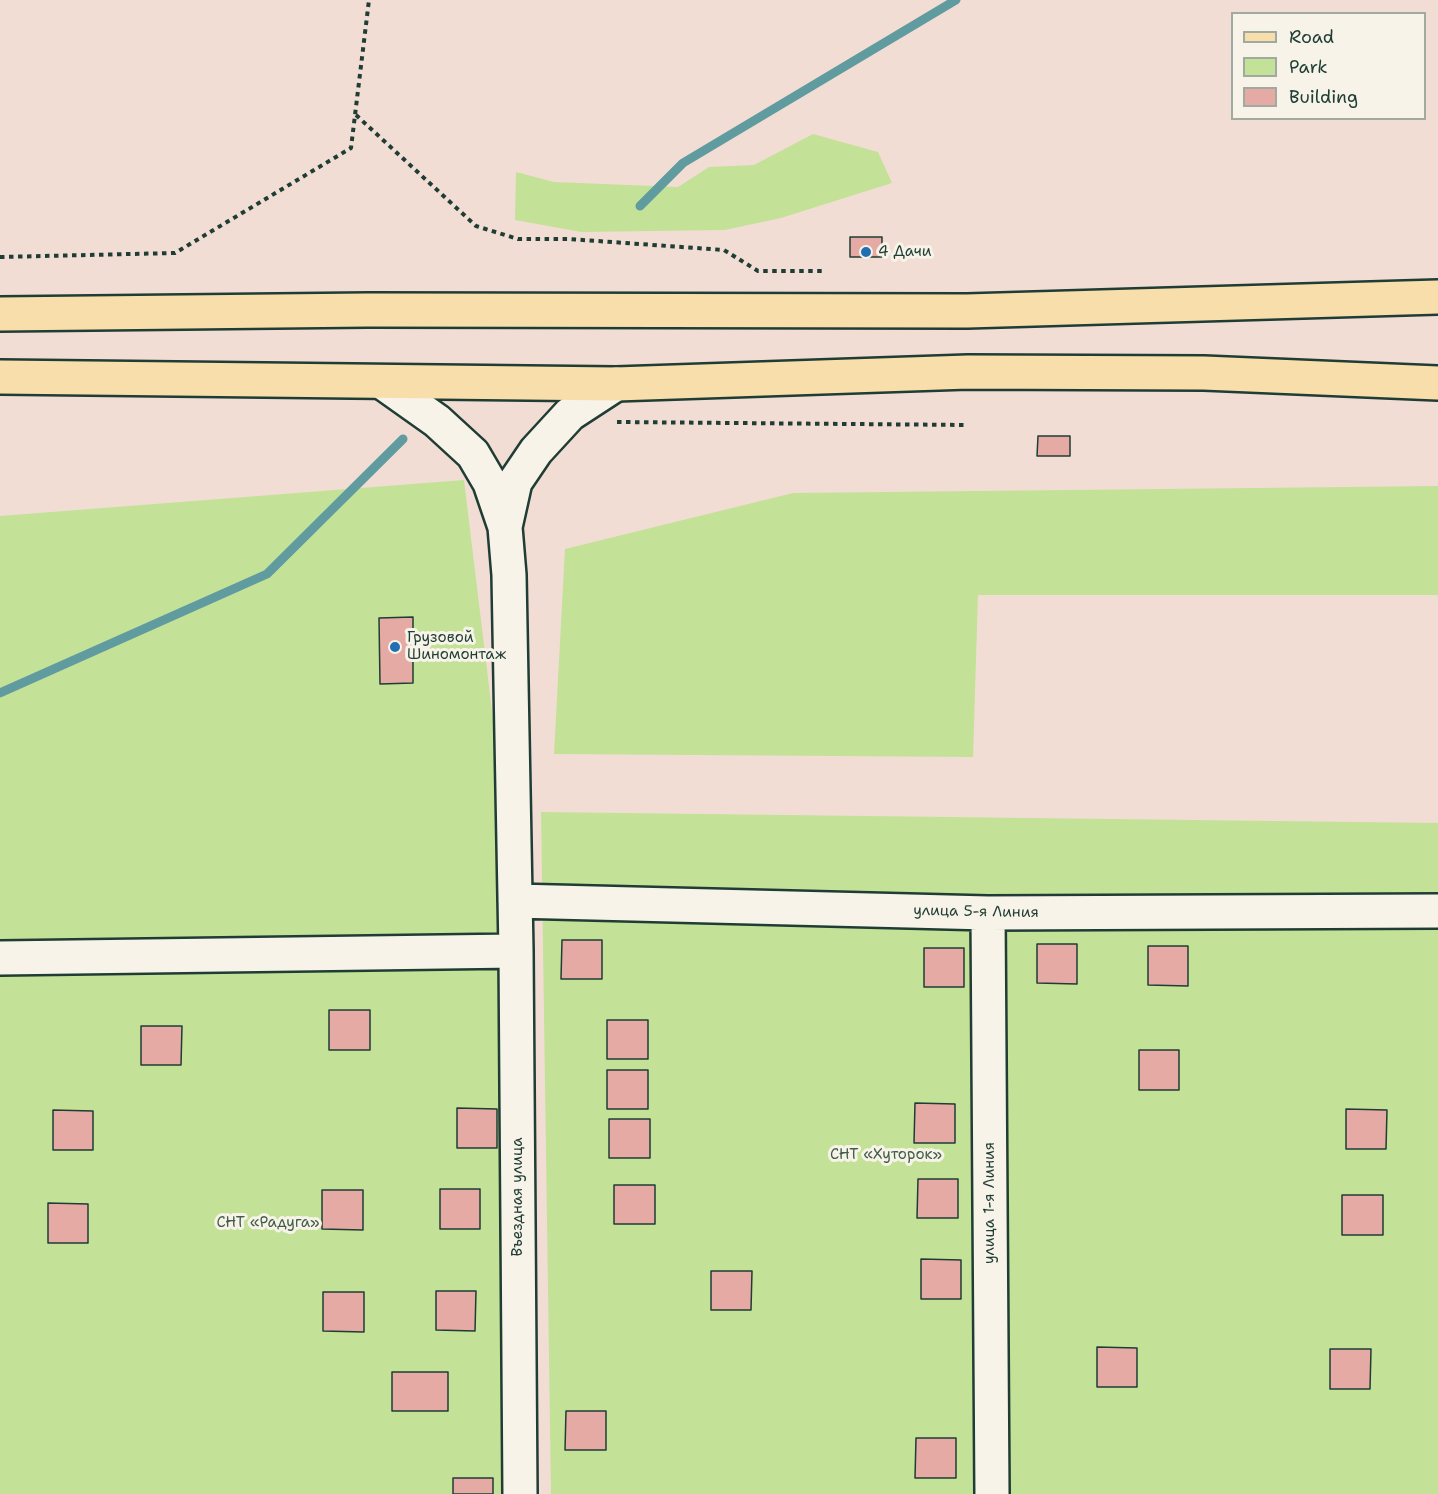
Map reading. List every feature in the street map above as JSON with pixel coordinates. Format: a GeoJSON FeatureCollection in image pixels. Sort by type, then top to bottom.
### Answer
{"type":"FeatureCollection","features":[{"type":"Feature","properties":{"kind":"main road"},"geometry":{"type":"LineString","coordinates":[[0,315],[368,310],[933,311],[1438,297]]}},
{"type":"Feature","properties":{"kind":"main road"},"geometry":{"type":"LineString","coordinates":[[0,377],[616,384],[968,372],[1204,373],[1438,382]]}},
{"type":"Feature","properties":{"kind":"street"},"geometry":{"type":"LineString","coordinates":[[382,382],[437,420],[473,454],[490,483],[505,527]]}},
{"type":"Feature","properties":{"kind":"street"},"geometry":{"type":"LineString","coordinates":[[505,527],[515,482],[536,451],[570,414],[616,384]]}},
{"type":"Feature","properties":{"kind":"street","name":"Въездная улица"},"geometry":{"type":"LineString","coordinates":[[505,527],[509,575],[516,951],[520,1494]]}},
{"type":"Feature","properties":{"kind":"street","name":"улица 5-я Линия"},"geometry":{"type":"LineString","coordinates":[[515,901],[988,913],[1438,911]]}},
{"type":"Feature","properties":{"kind":"street","name":"улица 1-я Линия"},"geometry":{"type":"LineString","coordinates":[[988,913],[992,1494]]}},
{"type":"Feature","properties":{"kind":"street"},"geometry":{"type":"LineString","coordinates":[[0,958],[516,951]]}},
{"type":"Feature","properties":{"kind":"path"},"geometry":{"type":"LineString","coordinates":[[0,257],[175,253],[351,148],[369,0]]}},
{"type":"Feature","properties":{"kind":"path"},"geometry":{"type":"LineString","coordinates":[[355,114],[476,226],[518,239],[569,239],[724,250],[758,271],[825,271]]}},
{"type":"Feature","properties":{"kind":"path"},"geometry":{"type":"LineString","coordinates":[[607,424],[618,422],[968,425]]}},
{"type":"Feature","properties":{"kind":"green space"},"geometry":{"type":"Polygon","coordinates":[[[813,134],[878,152],[892,183],[781,218],[725,230],[581,232],[515,220],[516,172],[554,182],[678,187],[709,167],[754,165],[813,134]]]}},
{"type":"Feature","properties":{"kind":"green space","name":"СНТ «Радуга»"},"geometry":{"type":"Polygon","coordinates":[[[464,480],[515,901],[534,952],[537,1494],[0,1494],[0,516],[464,480]]]}},
{"type":"Feature","properties":{"kind":"green space"},"geometry":{"type":"Polygon","coordinates":[[[1438,486],[1438,595],[978,595],[973,757],[554,754],[565,549],[793,493],[1438,486]]]}},
{"type":"Feature","properties":{"kind":"green space","name":"СНТ «Хуторок»"},"geometry":{"type":"Polygon","coordinates":[[[541,812],[1438,823],[1438,1494],[551,1494],[541,812]]]}},
{"type":"Feature","properties":{"kind":"building"},"geometry":{"type":"Polygon","coordinates":[[[850,237],[882,237],[882,257],[850,257],[850,237]]]}},
{"type":"Feature","properties":{"kind":"building"},"geometry":{"type":"Polygon","coordinates":[[[1038,436],[1070,436],[1070,456],[1037,456],[1038,436]]]}},
{"type":"Feature","properties":{"kind":"building"},"geometry":{"type":"Polygon","coordinates":[[[413,617],[413,683],[380,684],[379,618],[413,617]]]}},
{"type":"Feature","properties":{"kind":"building"},"geometry":{"type":"Polygon","coordinates":[[[562,940],[602,940],[602,979],[561,979],[562,940]]]}},
{"type":"Feature","properties":{"kind":"building"},"geometry":{"type":"Polygon","coordinates":[[[1037,944],[1077,944],[1077,984],[1037,983],[1037,944]]]}},
{"type":"Feature","properties":{"kind":"building"},"geometry":{"type":"Polygon","coordinates":[[[1148,946],[1188,946],[1188,986],[1148,985],[1148,946]]]}},
{"type":"Feature","properties":{"kind":"building"},"geometry":{"type":"Polygon","coordinates":[[[924,948],[964,948],[964,987],[924,987],[924,948]]]}},
{"type":"Feature","properties":{"kind":"building"},"geometry":{"type":"Polygon","coordinates":[[[329,1010],[370,1010],[370,1050],[329,1050],[329,1010]]]}},
{"type":"Feature","properties":{"kind":"building"},"geometry":{"type":"Polygon","coordinates":[[[607,1020],[648,1020],[648,1059],[607,1059],[607,1020]]]}},
{"type":"Feature","properties":{"kind":"building"},"geometry":{"type":"Polygon","coordinates":[[[141,1026],[182,1026],[181,1065],[141,1065],[141,1026]]]}},
{"type":"Feature","properties":{"kind":"building"},"geometry":{"type":"Polygon","coordinates":[[[1139,1050],[1179,1050],[1179,1090],[1139,1090],[1139,1050]]]}},
{"type":"Feature","properties":{"kind":"building"},"geometry":{"type":"Polygon","coordinates":[[[607,1070],[648,1070],[648,1109],[607,1109],[607,1070]]]}},
{"type":"Feature","properties":{"kind":"building"},"geometry":{"type":"Polygon","coordinates":[[[915,1103],[955,1104],[955,1143],[914,1143],[915,1103]]]}},
{"type":"Feature","properties":{"kind":"building"},"geometry":{"type":"Polygon","coordinates":[[[457,1108],[497,1109],[497,1148],[457,1148],[457,1108]]]}},
{"type":"Feature","properties":{"kind":"building"},"geometry":{"type":"Polygon","coordinates":[[[1346,1109],[1387,1110],[1386,1149],[1346,1149],[1346,1109]]]}},
{"type":"Feature","properties":{"kind":"building"},"geometry":{"type":"Polygon","coordinates":[[[53,1110],[93,1111],[93,1150],[53,1150],[53,1110]]]}},
{"type":"Feature","properties":{"kind":"building"},"geometry":{"type":"Polygon","coordinates":[[[609,1119],[650,1119],[650,1158],[609,1158],[609,1119]]]}},
{"type":"Feature","properties":{"kind":"building"},"geometry":{"type":"Polygon","coordinates":[[[918,1179],[958,1179],[958,1218],[917,1218],[918,1179]]]}},
{"type":"Feature","properties":{"kind":"building"},"geometry":{"type":"Polygon","coordinates":[[[614,1185],[655,1185],[655,1224],[614,1224],[614,1185]]]}},
{"type":"Feature","properties":{"kind":"building"},"geometry":{"type":"Polygon","coordinates":[[[440,1189],[480,1189],[480,1229],[440,1229],[440,1189]]]}},
{"type":"Feature","properties":{"kind":"building"},"geometry":{"type":"Polygon","coordinates":[[[322,1190],[363,1190],[363,1230],[322,1229],[322,1190]]]}},
{"type":"Feature","properties":{"kind":"building"},"geometry":{"type":"Polygon","coordinates":[[[1342,1195],[1383,1195],[1383,1235],[1342,1235],[1342,1195]]]}},
{"type":"Feature","properties":{"kind":"building"},"geometry":{"type":"Polygon","coordinates":[[[48,1203],[88,1204],[88,1243],[48,1243],[48,1203]]]}},
{"type":"Feature","properties":{"kind":"building"},"geometry":{"type":"Polygon","coordinates":[[[921,1259],[961,1260],[961,1299],[921,1299],[921,1259]]]}},
{"type":"Feature","properties":{"kind":"building"},"geometry":{"type":"Polygon","coordinates":[[[711,1271],[752,1271],[751,1310],[711,1310],[711,1271]]]}},
{"type":"Feature","properties":{"kind":"building"},"geometry":{"type":"Polygon","coordinates":[[[436,1291],[476,1291],[475,1331],[436,1330],[436,1291]]]}},
{"type":"Feature","properties":{"kind":"building"},"geometry":{"type":"Polygon","coordinates":[[[323,1292],[364,1292],[364,1332],[323,1331],[323,1292]]]}},
{"type":"Feature","properties":{"kind":"building"},"geometry":{"type":"Polygon","coordinates":[[[1097,1347],[1137,1348],[1137,1387],[1097,1387],[1097,1347]]]}},
{"type":"Feature","properties":{"kind":"building"},"geometry":{"type":"Polygon","coordinates":[[[1330,1349],[1371,1349],[1370,1389],[1330,1389],[1330,1349]]]}},
{"type":"Feature","properties":{"kind":"building"},"geometry":{"type":"Polygon","coordinates":[[[392,1372],[448,1372],[448,1411],[392,1411],[392,1372]]]}},
{"type":"Feature","properties":{"kind":"building"},"geometry":{"type":"Polygon","coordinates":[[[566,1411],[606,1411],[606,1450],[565,1450],[566,1411]]]}},
{"type":"Feature","properties":{"kind":"building"},"geometry":{"type":"Polygon","coordinates":[[[916,1438],[956,1438],[956,1478],[915,1478],[916,1438]]]}},
{"type":"Feature","properties":{"kind":"building"},"geometry":{"type":"Polygon","coordinates":[[[453,1478],[493,1478],[493,1494],[453,1494],[453,1478]]]}},
{"type":"Feature","properties":{"kind":"waterway"},"geometry":{"type":"LineString","coordinates":[[640,206],[683,163],[956,0]]}},
{"type":"Feature","properties":{"kind":"waterway"},"geometry":{"type":"LineString","coordinates":[[0,693],[267,574],[403,439]]}},
{"type":"Feature","properties":{"kind":"place","name":"4 Дачи"},"geometry":{"type":"Point","coordinates":[866,252]}},
{"type":"Feature","properties":{"kind":"place","name":"Грузовой Шиномонтаж"},"geometry":{"type":"Point","coordinates":[395,647]}}]}
